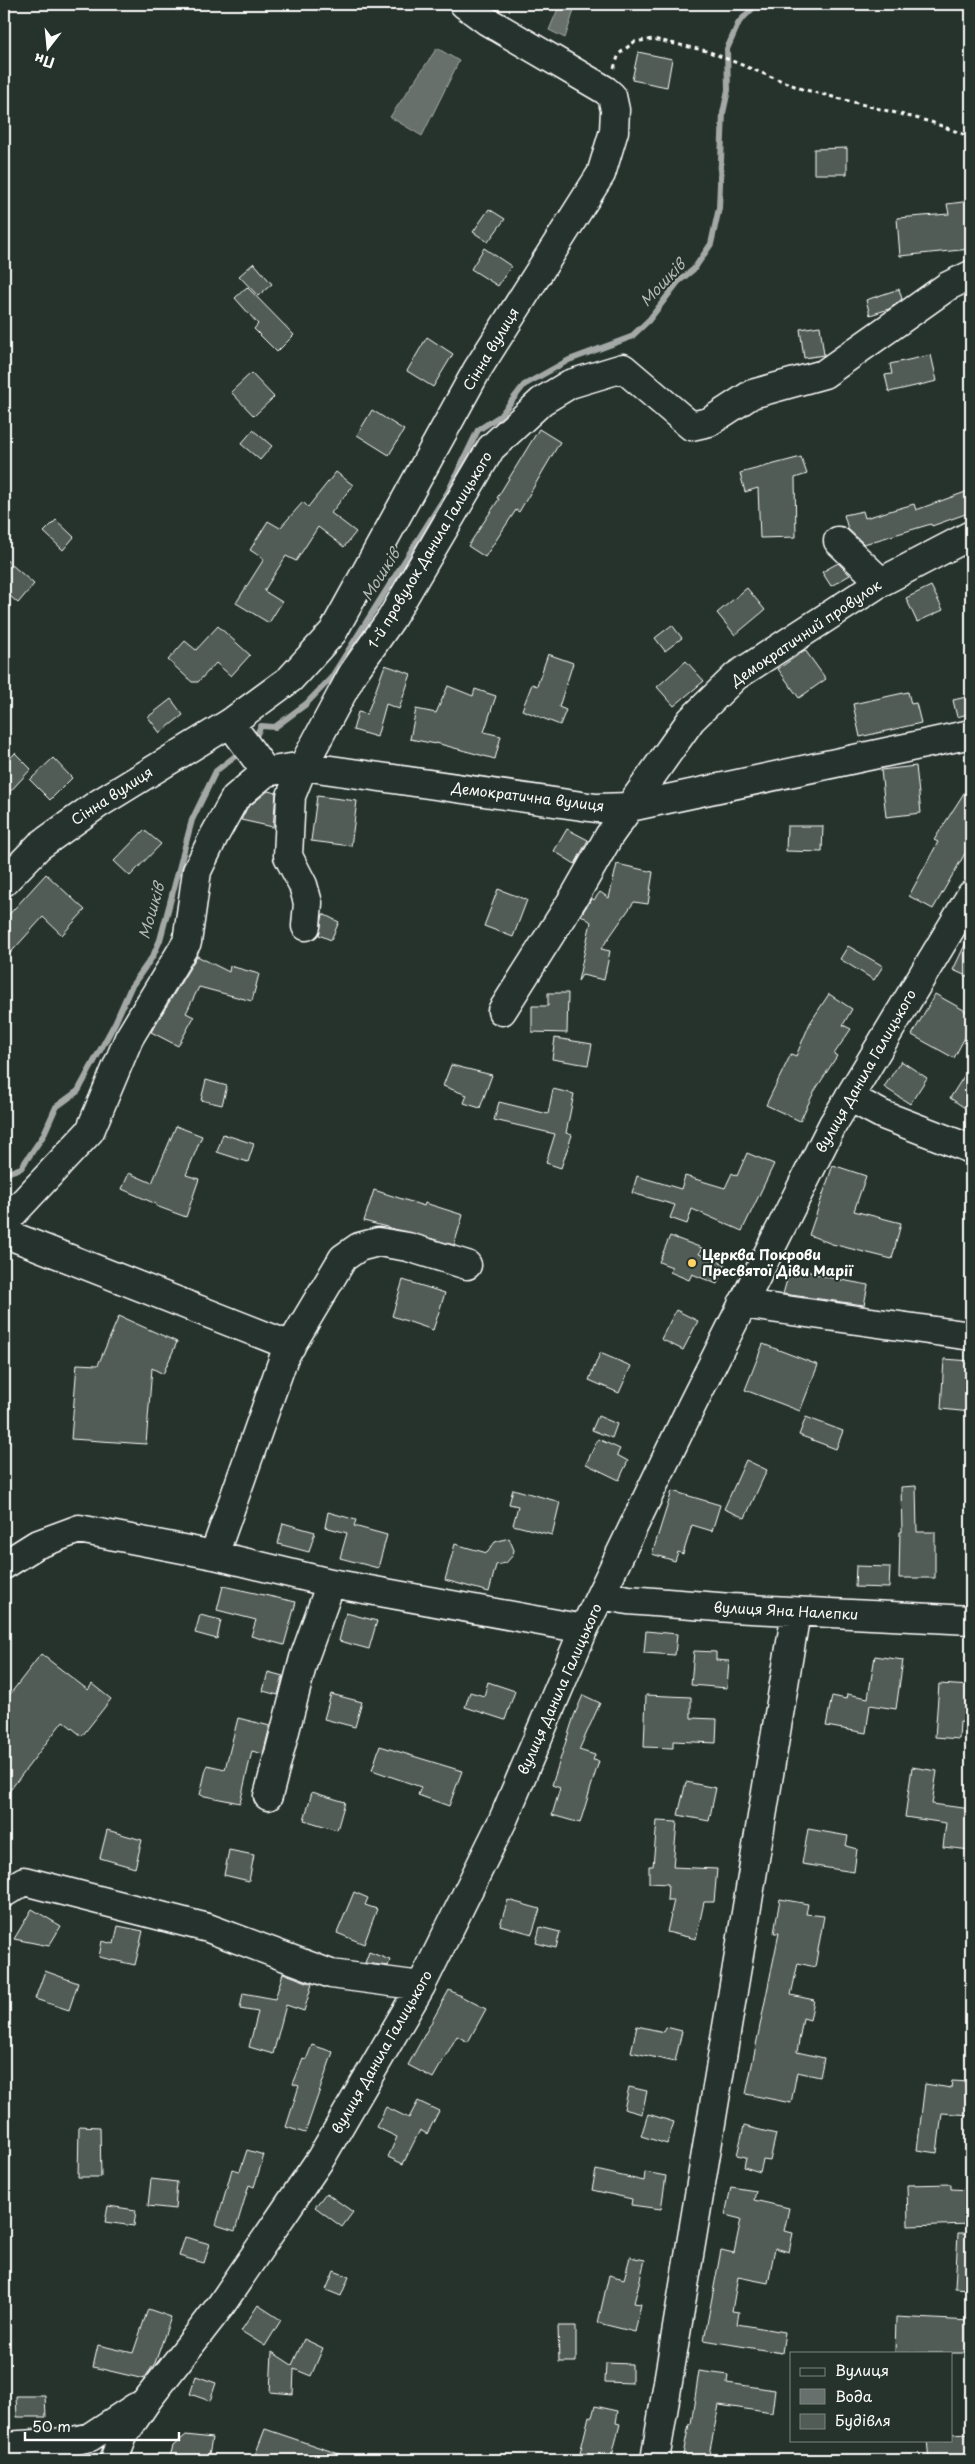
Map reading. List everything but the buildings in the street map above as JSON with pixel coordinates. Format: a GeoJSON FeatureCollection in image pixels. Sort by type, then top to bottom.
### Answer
{"type":"FeatureCollection","features":[{"type":"Feature","properties":{"kind":"street"},"geometry":{"type":"LineString","coordinates":[[464,4],[487,21],[605,90]]}},
{"type":"Feature","properties":{"kind":"street","name":"Сінна вулиця"},"geometry":{"type":"LineString","coordinates":[[4,882],[39,846],[98,804],[232,725],[290,679],[333,632],[477,370],[601,174],[614,130],[615,110],[612,96],[605,90]]}},
{"type":"Feature","properties":{"kind":"street","name":"1-й провулок Данила Галицького"},"geometry":{"type":"LineString","coordinates":[[306,926],[308,903],[303,884],[288,856],[291,796],[303,766],[353,673],[391,619],[491,448],[542,401],[570,384],[623,368],[690,426],[709,422],[752,394],[824,374],[948,286],[971,275]]}},
{"type":"Feature","properties":{"kind":"street","name":"Демократичний провулок"},"geometry":{"type":"LineString","coordinates":[[502,1011],[630,807],[691,720],[736,676],[881,582],[971,535]]}},
{"type":"Feature","properties":{"kind":"street"},"geometry":{"type":"LineString","coordinates":[[838,541],[881,582]]}},
{"type":"Feature","properties":{"kind":"street"},"geometry":{"type":"LineString","coordinates":[[4,1223],[90,1131],[129,1038],[187,942],[197,871],[235,798],[263,769],[232,725]]}},
{"type":"Feature","properties":{"kind":"street","name":"Демократична вулиця"},"geometry":{"type":"LineString","coordinates":[[263,769],[303,766],[596,808],[630,807],[971,734]]}},
{"type":"Feature","properties":{"kind":"street","name":"вулиця Данила Галицького"},"geometry":{"type":"LineString","coordinates":[[114,2460],[123,2436],[148,2399],[221,2305],[321,2158],[421,1986],[503,1820],[584,1629],[742,1304],[833,1124],[971,895]]}},
{"type":"Feature","properties":{"kind":"street"},"geometry":{"type":"LineString","coordinates":[[849,1097],[883,1115],[971,1149]]}},
{"type":"Feature","properties":{"kind":"street"},"geometry":{"type":"LineString","coordinates":[[4,1232],[290,1346]]}},
{"type":"Feature","properties":{"kind":"street"},"geometry":{"type":"LineString","coordinates":[[214,1555],[281,1366],[290,1346],[343,1258],[359,1247],[378,1242],[408,1247],[467,1265]]}},
{"type":"Feature","properties":{"kind":"street"},"geometry":{"type":"LineString","coordinates":[[742,1304],[971,1336]]}},
{"type":"Feature","properties":{"kind":"street"},"geometry":{"type":"LineString","coordinates":[[4,1565],[36,1545],[79,1529],[214,1555],[331,1582],[584,1629]]}},
{"type":"Feature","properties":{"kind":"street"},"geometry":{"type":"LineString","coordinates":[[268,1796],[304,1658],[331,1582]]}},
{"type":"Feature","properties":{"kind":"street","name":"вулиця Яна Налепки"},"geometry":{"type":"LineString","coordinates":[[601,1595],[628,1600],[796,1612],[971,1620]]}},
{"type":"Feature","properties":{"kind":"street"},"geometry":{"type":"LineString","coordinates":[[655,2460],[796,1612]]}},
{"type":"Feature","properties":{"kind":"street"},"geometry":{"type":"LineString","coordinates":[[4,1893],[24,1881],[208,1928],[331,1974],[421,1986]]}},
{"type":"Feature","properties":{"kind":"street"},"geometry":{"type":"LineString","coordinates":[[4,2446],[69,2442],[90,2437],[148,2399]]}},
{"type":"Feature","properties":{"kind":"street"},"geometry":{"type":"LineString","coordinates":[[34,2444],[69,2460]]}},
{"type":"Feature","properties":{"kind":"path"},"geometry":{"type":"LineString","coordinates":[[605,90],[619,54],[634,42],[653,39],[719,55],[802,89],[931,122],[971,137]]}},
{"type":"Feature","properties":{"kind":"water"},"geometry":{"type":"Polygon","coordinates":[[[560,4],[576,4],[565,38],[549,30],[560,4]]]}},
{"type":"Feature","properties":{"kind":"water"},"geometry":{"type":"Polygon","coordinates":[[[437,48],[459,61],[422,136],[390,117],[437,48]]]}},
{"type":"Feature","properties":{"kind":"waterway","name":"Мошків"},"geometry":{"type":"LineString","coordinates":[[253,742],[261,726],[275,727],[306,704],[331,678],[448,492],[478,430],[500,416],[524,385],[569,360],[631,337],[649,320],[678,282],[694,269],[711,244],[719,208],[723,113],[728,90],[727,49],[739,22],[757,4]]}},
{"type":"Feature","properties":{"kind":"waterway","name":"Мошків"},"geometry":{"type":"LineString","coordinates":[[4,1174],[21,1168],[43,1136],[56,1107],[78,1091],[115,1023],[131,987],[153,956],[160,940],[192,820],[216,771],[243,750]]}},
{"type":"Feature","properties":{"kind":"place","name":"Церква Покрови Пресвятої Діви Марії"},"geometry":{"type":"Point","coordinates":[692,1263]}}]}
